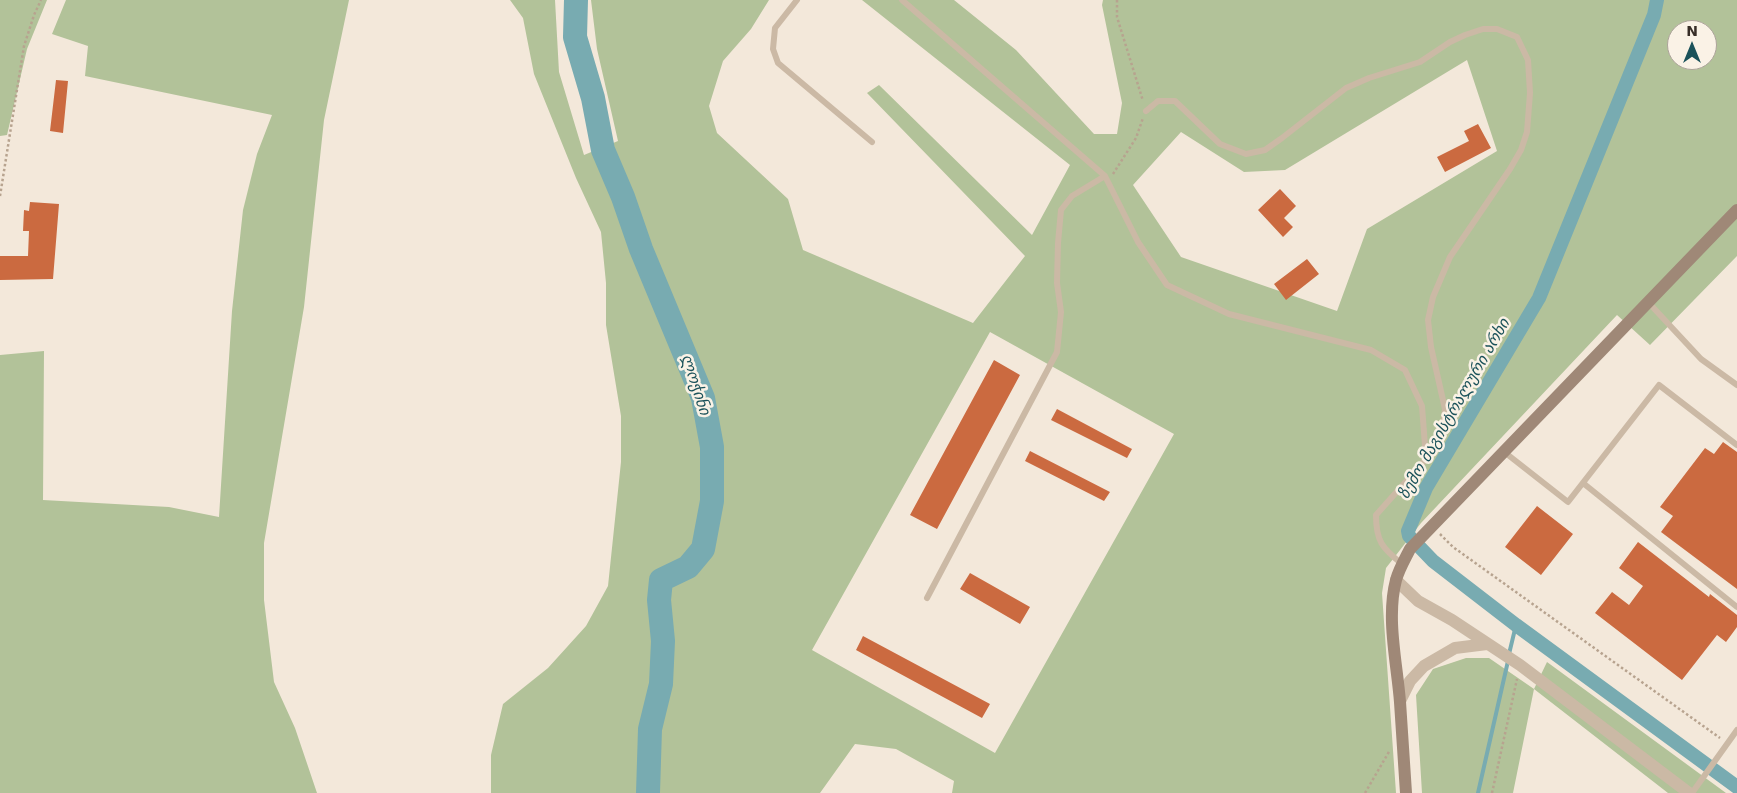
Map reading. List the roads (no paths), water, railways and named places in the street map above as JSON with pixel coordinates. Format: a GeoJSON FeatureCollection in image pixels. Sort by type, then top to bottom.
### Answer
{"type":"FeatureCollection","features":[{"type":"Feature","properties":{"kind":"street"},"geometry":{"type":"LineString","coordinates":[[1406,793],[1394,642],[1393,600],[1396,580],[1410,549],[1737,210]]}},
{"type":"Feature","properties":{"kind":"street"},"geometry":{"type":"LineString","coordinates":[[1396,580],[1418,601],[1452,620],[1520,665],[1690,793]]}},
{"type":"Feature","properties":{"kind":"street"},"geometry":{"type":"LineString","coordinates":[[1400,701],[1410,681],[1424,666],[1455,648],[1486,644]]}},
{"type":"Feature","properties":{"kind":"lane"},"geometry":{"type":"LineString","coordinates":[[797,0],[774,28],[773,49],[778,64],[872,142]]}},
{"type":"Feature","properties":{"kind":"lane"},"geometry":{"type":"LineString","coordinates":[[902,0],[1104,176],[1138,242],[1167,285],[1229,314],[1371,350],[1405,370],[1422,406],[1426,459]]}},
{"type":"Feature","properties":{"kind":"lane"},"geometry":{"type":"LineString","coordinates":[[1146,111],[1158,101],[1175,101],[1220,144],[1246,154],[1265,150],[1346,88],[1369,78],[1420,62],[1450,42],[1465,35],[1483,29],[1497,29],[1517,37],[1528,60],[1530,93],[1527,132],[1521,150],[1510,169],[1450,257],[1433,297],[1428,320],[1431,347],[1445,409],[1443,427],[1432,444],[1426,459],[1382,506],[1376,515],[1376,531],[1386,551],[1402,564]]}},
{"type":"Feature","properties":{"kind":"lane"},"geometry":{"type":"LineString","coordinates":[[927,598],[1057,352],[1061,312],[1057,283],[1061,210],[1072,196],[1104,176]]}},
{"type":"Feature","properties":{"kind":"lane"},"geometry":{"type":"LineString","coordinates":[[1648,302],[1701,359],[1737,385]]}},
{"type":"Feature","properties":{"kind":"lane"},"geometry":{"type":"LineString","coordinates":[[1503,451],[1568,502],[1659,385],[1737,445]]}},
{"type":"Feature","properties":{"kind":"lane"},"geometry":{"type":"LineString","coordinates":[[1582,483],[1737,608]]}},
{"type":"Feature","properties":{"kind":"lane"},"geometry":{"type":"LineString","coordinates":[[1690,793],[1737,730]]}},
{"type":"Feature","properties":{"kind":"waterway","name":"ლოჭინი"},"geometry":{"type":"LineString","coordinates":[[576,0],[575,37],[593,98],[603,150],[623,197],[641,249],[703,398],[712,447],[712,501],[703,549],[688,567],[661,580],[659,600],[663,641],[661,684],[650,729],[648,793]]}},
{"type":"Feature","properties":{"kind":"waterway","name":"ზემო მაგისტრალური არხი"},"geometry":{"type":"LineString","coordinates":[[1657,0],[1654,15],[1539,298],[1426,488],[1408,531],[1409,536],[1433,561],[1516,625],[1737,787]]}},
{"type":"Feature","properties":{"kind":"waterway"},"geometry":{"type":"LineString","coordinates":[[1509,654],[1516,625]]}},
{"type":"Feature","properties":{"kind":"waterway"},"geometry":{"type":"LineString","coordinates":[[1478,793],[1508,661]]}}]}
